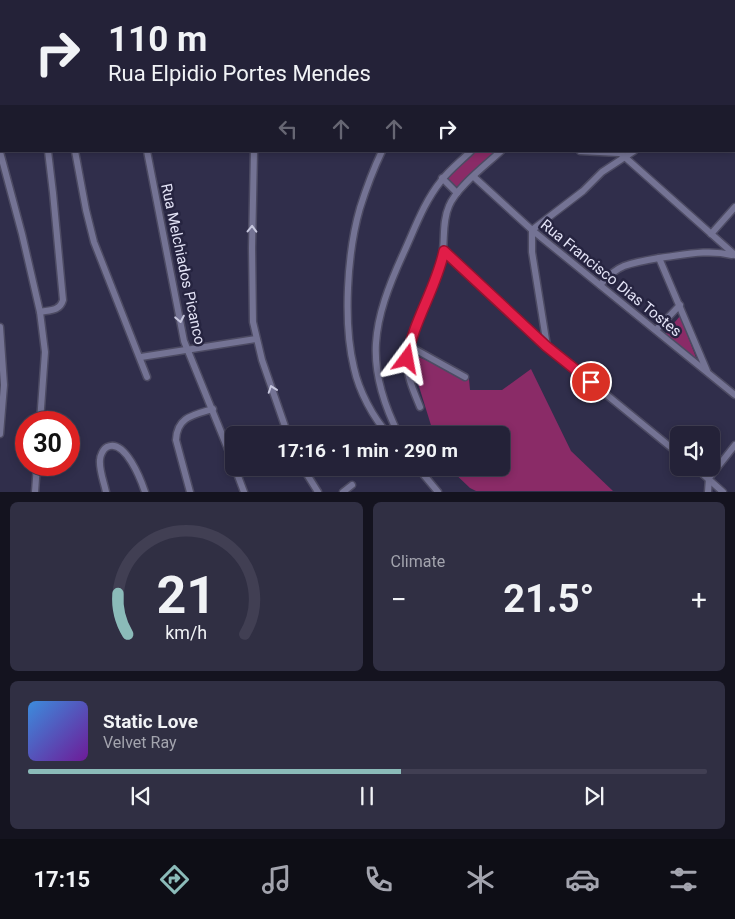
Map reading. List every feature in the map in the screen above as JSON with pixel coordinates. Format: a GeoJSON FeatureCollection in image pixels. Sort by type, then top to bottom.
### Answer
{"type":"FeatureCollection","features":[{"type":"Feature","properties":{"kind":"street"},"geometry":{"type":"LineString","coordinates":[[0,152],[40,312],[45,352],[41,411]]}},
{"type":"Feature","properties":{"kind":"street"},"geometry":{"type":"LineString","coordinates":[[40,312],[58,309],[63,300],[48,152]]}},
{"type":"Feature","properties":{"kind":"street"},"geometry":{"type":"LineString","coordinates":[[75,152],[94,242],[141,357],[147,377]]}},
{"type":"Feature","properties":{"kind":"street","name":"Rua Melchiados Picanco"},"geometry":{"type":"LineString","coordinates":[[147,152],[187,351],[213,409],[225,442]]}},
{"type":"Feature","properties":{"kind":"street"},"geometry":{"type":"LineString","coordinates":[[254,152],[253,322],[256,338],[285,426]]}},
{"type":"Feature","properties":{"kind":"street"},"geometry":{"type":"LineString","coordinates":[[382,152],[359,210],[352,248],[348,308],[350,344],[354,369],[370,408],[383,426]]}},
{"type":"Feature","properties":{"kind":"street"},"geometry":{"type":"LineString","coordinates":[[395,426],[382,396],[376,350],[379,318],[391,281],[418,218],[430,196],[442,178],[470,152]]}},
{"type":"Feature","properties":{"kind":"street"},"geometry":{"type":"LineString","coordinates":[[420,407],[408,373],[407,359],[415,326],[439,272],[444,251],[443,239],[448,206],[457,193],[500,152]]}},
{"type":"Feature","properties":{"kind":"street"},"geometry":{"type":"LineString","coordinates":[[594,152],[621,154],[735,255]]}},
{"type":"Feature","properties":{"kind":"street"},"geometry":{"type":"LineString","coordinates":[[546,346],[532,252],[532,230],[583,191],[621,154]]}},
{"type":"Feature","properties":{"kind":"street","name":"Rua Francisco Dias Tostes"},"geometry":{"type":"LineString","coordinates":[[474,177],[532,230],[735,395]]}},
{"type":"Feature","properties":{"kind":"street"},"geometry":{"type":"LineString","coordinates":[[442,178],[457,193]]}},
{"type":"Feature","properties":{"kind":"street"},"geometry":{"type":"LineString","coordinates":[[712,234],[735,207]]}},
{"type":"Feature","properties":{"kind":"street"},"geometry":{"type":"LineString","coordinates":[[444,251],[546,346],[670,447]]}},
{"type":"Feature","properties":{"kind":"street"},"geometry":{"type":"LineString","coordinates":[[600,285],[615,270],[659,258],[705,251],[735,255]]}},
{"type":"Feature","properties":{"kind":"street"},"geometry":{"type":"LineString","coordinates":[[659,258],[708,372]]}},
{"type":"Feature","properties":{"kind":"street"},"geometry":{"type":"LineString","coordinates":[[656,330],[680,305]]}},
{"type":"Feature","properties":{"kind":"street"},"geometry":{"type":"LineString","coordinates":[[0,327],[4,385],[0,434]]}},
{"type":"Feature","properties":{"kind":"street"},"geometry":{"type":"LineString","coordinates":[[141,357],[187,351],[256,338]]}},
{"type":"Feature","properties":{"kind":"street"},"geometry":{"type":"LineString","coordinates":[[409,346],[465,377]]}},
{"type":"Feature","properties":{"kind":"street"},"geometry":{"type":"LineString","coordinates":[[190,492],[176,440],[176,432],[185,419],[213,409]]}},
{"type":"Feature","properties":{"kind":"street"},"geometry":{"type":"LineString","coordinates":[[708,492],[709,478],[735,445]]}},
{"type":"Feature","properties":{"kind":"street"},"geometry":{"type":"LineString","coordinates":[[106,492],[100,459],[102,452],[107,447],[113,446],[120,448],[130,459],[145,492]]}},
{"type":"Feature","properties":{"kind":"street"},"geometry":{"type":"LineString","coordinates":[[35,492],[36,476]]}},
{"type":"Feature","properties":{"kind":"street","name":"Rua Melchiados Picanco"},"geometry":{"type":"LineString","coordinates":[[238,476],[244,492]]}},
{"type":"Feature","properties":{"kind":"street"},"geometry":{"type":"LineString","coordinates":[[308,476],[318,492]]}},
{"type":"Feature","properties":{"kind":"street"},"geometry":{"type":"LineString","coordinates":[[425,476],[438,492]]}},
{"type":"Feature","properties":{"kind":"street"},"geometry":{"type":"LineString","coordinates":[[706,476],[723,492]]}},
{"type":"Feature","properties":{"kind":"street"},"geometry":{"type":"LineString","coordinates":[[344,492],[352,485]]}},
{"type":"Feature","properties":{"kind":"shaded area"},"geometry":{"type":"Polygon","coordinates":[[[475,152],[498,152],[457,191],[445,179],[475,152]]]}},
{"type":"Feature","properties":{"kind":"shaded area"},"geometry":{"type":"Polygon","coordinates":[[[680,316],[697,360],[665,334],[680,316]]]}},
{"type":"Feature","properties":{"kind":"shaded area"},"geometry":{"type":"Polygon","coordinates":[[[414,355],[469,379],[470,390],[502,390],[531,369],[571,451],[613,491],[476,491],[470,488],[457,476],[510,476],[510,426],[431,426],[413,367],[414,355]]]}},
{"type":"Feature","properties":{"kind":"route"},"geometry":{"type":"LineString","coordinates":[[407,359],[415,326],[439,272],[444,251],[546,346],[591,382]]}}]}
